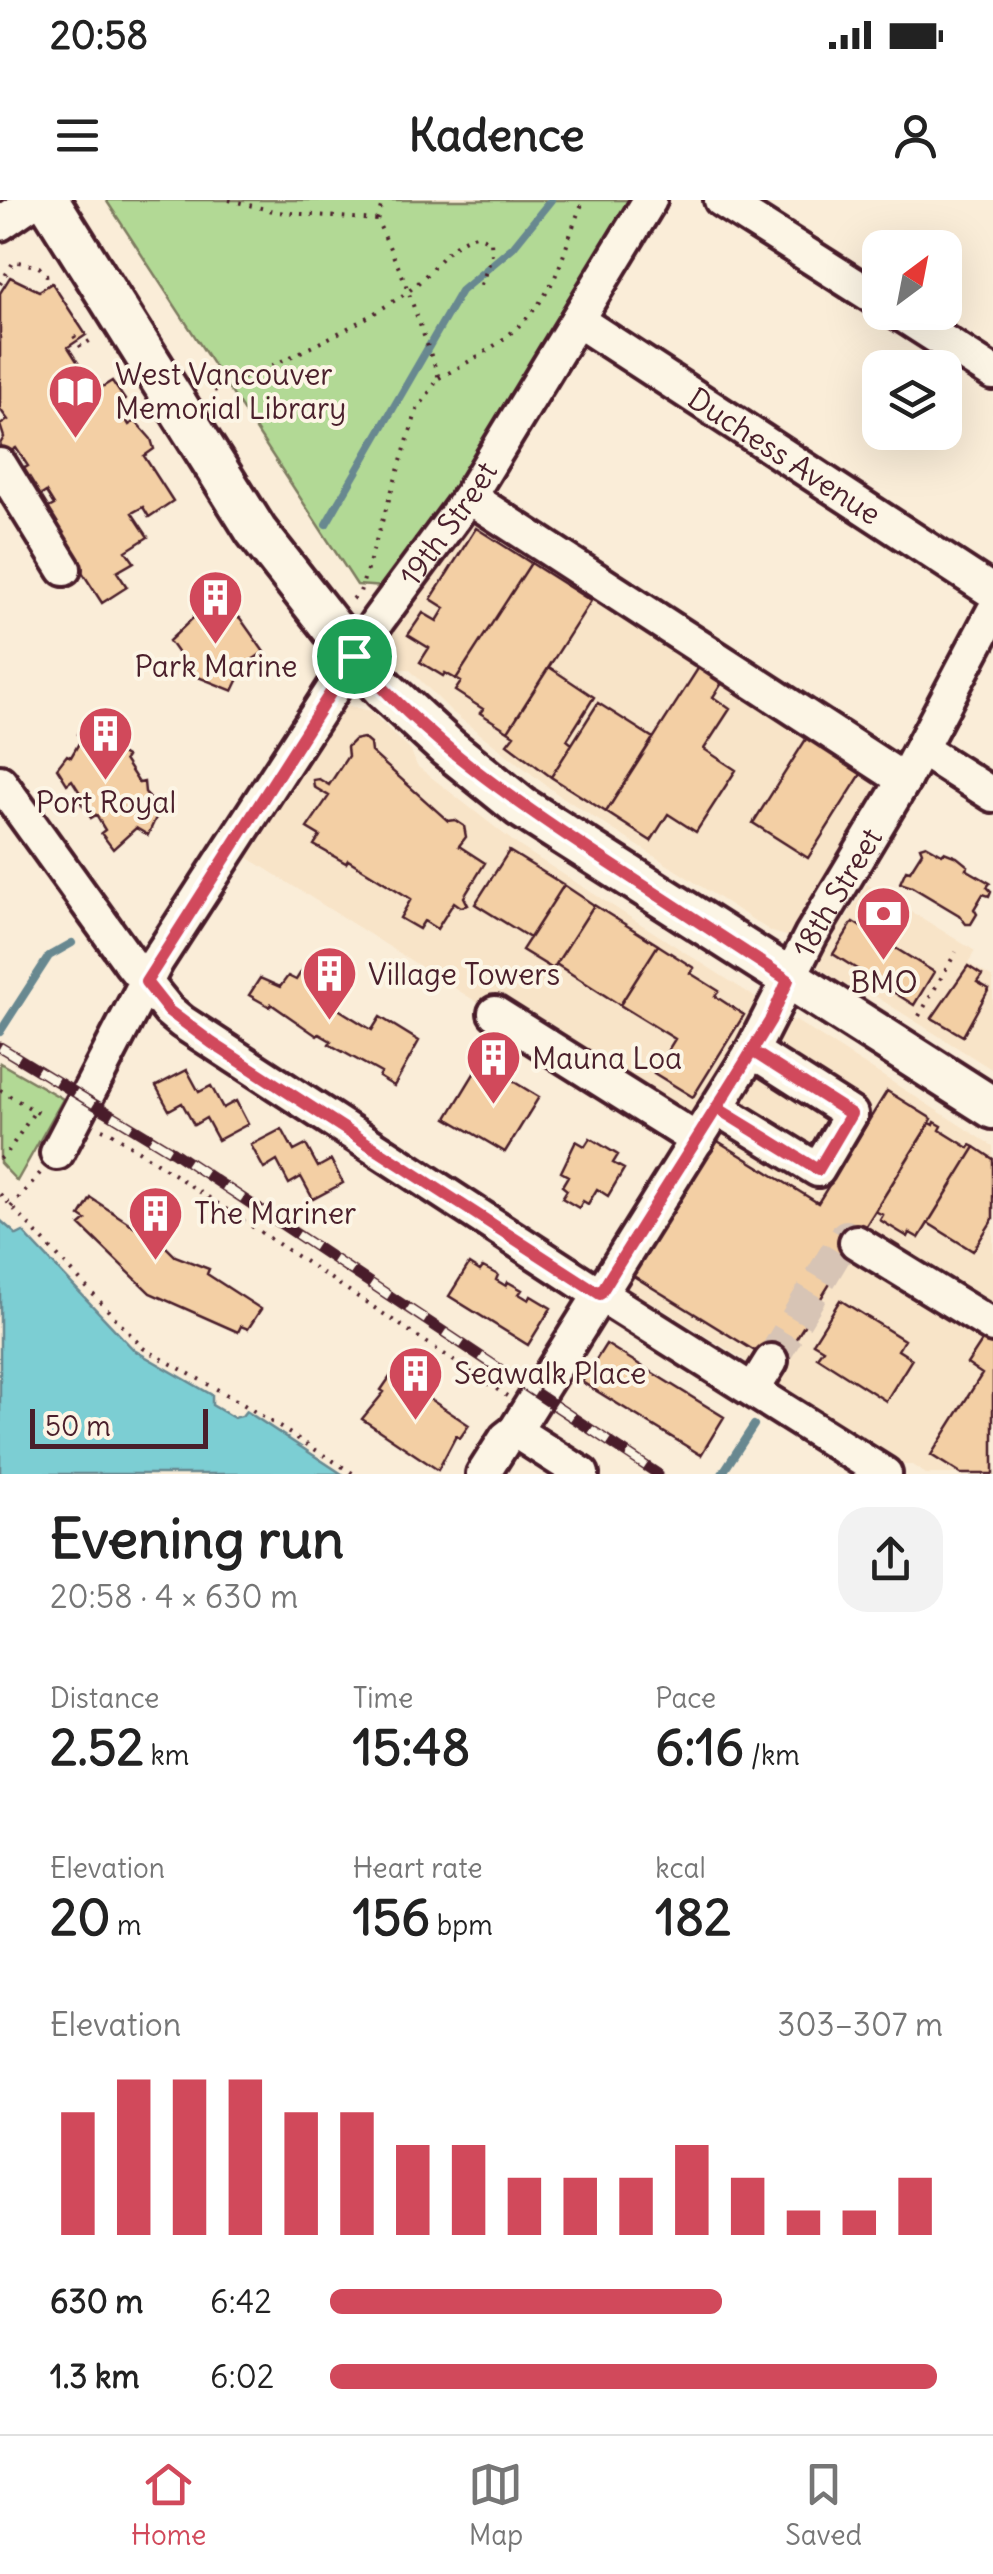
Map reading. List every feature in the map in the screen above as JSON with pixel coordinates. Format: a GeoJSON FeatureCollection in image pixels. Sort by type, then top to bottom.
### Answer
{"type":"FeatureCollection","features":[{"type":"Feature","properties":{"kind":"main road"},"geometry":{"type":"LineString","coordinates":[[48,200],[256,530],[374,680],[448,748],[521,807],[993,1108]]}},
{"type":"Feature","properties":{"kind":"street","name":"19th Street"},"geometry":{"type":"LineString","coordinates":[[66,1135],[146,982],[354,656],[468,497],[650,200]]}},
{"type":"Feature","properties":{"kind":"street"},"geometry":{"type":"LineString","coordinates":[[721,200],[862,290]]}},
{"type":"Feature","properties":{"kind":"street","name":"Duchess Avenue"},"geometry":{"type":"LineString","coordinates":[[577,320],[993,592]]}},
{"type":"Feature","properties":{"kind":"street"},"geometry":{"type":"LineString","coordinates":[[926,330],[993,373]]}},
{"type":"Feature","properties":{"kind":"street"},"geometry":{"type":"LineString","coordinates":[[0,466],[64,568]]}},
{"type":"Feature","properties":{"kind":"street"},"geometry":{"type":"LineString","coordinates":[[468,497],[904,780]]}},
{"type":"Feature","properties":{"kind":"street","name":"18th Street"},"geometry":{"type":"LineString","coordinates":[[483,1474],[522,1420],[752,1051],[811,935],[904,780],[993,612]]}},
{"type":"Feature","properties":{"kind":"street"},"geometry":{"type":"LineString","coordinates":[[921,749],[993,795]]}},
{"type":"Feature","properties":{"kind":"street"},"geometry":{"type":"LineString","coordinates":[[0,782],[169,1011],[212,1043],[600,1294],[885,1474]]}},
{"type":"Feature","properties":{"kind":"street"},"geometry":{"type":"LineString","coordinates":[[496,1013],[697,1140]]}},
{"type":"Feature","properties":{"kind":"street"},"geometry":{"type":"LineString","coordinates":[[717,1108],[818,1170],[851,1114],[752,1051]]}},
{"type":"Feature","properties":{"kind":"street"},"geometry":{"type":"LineString","coordinates":[[856,1242],[993,1326]]}},
{"type":"Feature","properties":{"kind":"street"},"geometry":{"type":"LineString","coordinates":[[753,1390],[771,1361]]}},
{"type":"Feature","properties":{"kind":"street"},"geometry":{"type":"LineString","coordinates":[[522,1420],[582,1474]]}},
{"type":"Feature","properties":{"kind":"path"},"geometry":{"type":"LineString","coordinates":[[230,200],[277,212],[378,220]]}},
{"type":"Feature","properties":{"kind":"path"},"geometry":{"type":"LineString","coordinates":[[383,200],[378,220],[439,378]]}},
{"type":"Feature","properties":{"kind":"path"},"geometry":{"type":"LineString","coordinates":[[348,604],[360,592],[417,410],[439,378],[489,351],[528,319],[554,278],[570,227],[584,200]]}},
{"type":"Feature","properties":{"kind":"path"},"geometry":{"type":"LineString","coordinates":[[214,391],[310,346],[407,292],[447,250],[476,234],[490,241],[492,256],[480,286]]}},
{"type":"Feature","properties":{"kind":"path"},"geometry":{"type":"LineString","coordinates":[[0,253],[14,262],[39,267],[46,275],[54,274]]}},
{"type":"Feature","properties":{"kind":"path"},"geometry":{"type":"LineString","coordinates":[[0,284],[14,262]]}},
{"type":"Feature","properties":{"kind":"path"},"geometry":{"type":"LineString","coordinates":[[74,336],[81,346],[95,337]]}},
{"type":"Feature","properties":{"kind":"path"},"geometry":{"type":"LineString","coordinates":[[919,1016],[956,952]]}},
{"type":"Feature","properties":{"kind":"path"},"geometry":{"type":"LineString","coordinates":[[0,1090],[66,1135],[110,1132],[522,1420]]}},
{"type":"Feature","properties":{"kind":"path"},"geometry":{"type":"LineString","coordinates":[[2,1155],[34,1112]]}},
{"type":"Feature","properties":{"kind":"path"},"geometry":{"type":"LineString","coordinates":[[12,1207],[66,1135]]}},
{"type":"Feature","properties":{"kind":"path"},"geometry":{"type":"LineString","coordinates":[[0,1194],[143,1348],[354,1474]]}},
{"type":"Feature","properties":{"kind":"shaded area"},"geometry":{"type":"Polygon","coordinates":[[[475,518],[885,779],[793,932],[787,936],[772,932],[556,793],[452,712],[409,669],[400,669],[386,654],[383,640],[467,521],[475,518]]]}},
{"type":"Feature","properties":{"kind":"shaded area"},"geometry":{"type":"Polygon","coordinates":[[[349,706],[370,711],[411,751],[417,766],[519,846],[761,1001],[692,1116],[694,1121],[686,1134],[247,857],[336,714],[349,706]]]}},
{"type":"Feature","properties":{"kind":"shaded area"},"geometry":{"type":"Polygon","coordinates":[[[867,884],[975,951],[968,963],[993,978],[993,1070],[856,984],[846,986],[819,968],[821,948],[867,884]]]}},
{"type":"Feature","properties":{"kind":"shaded area"},"geometry":{"type":"Polygon","coordinates":[[[785,1020],[796,1021],[993,1146],[993,1474],[926,1474],[912,1465],[899,1465],[752,1371],[743,1359],[648,1300],[637,1300],[621,1284],[785,1020]]]}},
{"type":"Feature","properties":{"kind":"green space"},"geometry":{"type":"Polygon","coordinates":[[[106,200],[637,200],[399,588],[357,585],[106,200]]]}},
{"type":"Feature","properties":{"kind":"green space"},"geometry":{"type":"Polygon","coordinates":[[[0,1063],[63,1099],[17,1181],[0,1163],[0,1063]]]}},
{"type":"Feature","properties":{"kind":"water"},"geometry":{"type":"Polygon","coordinates":[[[0,1220],[17,1235],[23,1232],[134,1350],[212,1395],[212,1405],[234,1418],[246,1411],[342,1474],[0,1474],[0,1220]]]}},
{"type":"Feature","properties":{"kind":"building","name":"West Vancouver Memorial Library"},"geometry":{"type":"Polygon","coordinates":[[[10,277],[39,291],[52,283],[86,335],[68,347],[96,391],[112,381],[125,400],[117,405],[129,425],[135,421],[151,439],[154,449],[144,456],[173,501],[149,517],[143,507],[132,513],[148,537],[126,551],[134,562],[117,572],[127,587],[102,603],[43,511],[54,505],[46,492],[40,496],[36,489],[31,493],[18,472],[28,466],[16,448],[6,454],[0,444],[4,437],[0,425],[8,420],[0,409],[0,293],[10,277]]]}},
{"type":"Feature","properties":{"kind":"building"},"geometry":{"type":"Polygon","coordinates":[[[476,528],[531,563],[456,679],[420,662],[429,648],[408,635],[423,613],[437,621],[445,608],[431,599],[476,528]]]}},
{"type":"Feature","properties":{"kind":"building"},"geometry":{"type":"Polygon","coordinates":[[[531,563],[591,601],[508,731],[455,691],[461,682],[456,679],[531,563]]]}},
{"type":"Feature","properties":{"kind":"building","name":"Park Marine"},"geometry":{"type":"Polygon","coordinates":[[[200,602],[240,618],[264,652],[246,664],[233,691],[193,675],[169,641],[193,618],[200,602]]]}},
{"type":"Feature","properties":{"kind":"building"},"geometry":{"type":"Polygon","coordinates":[[[549,667],[594,697],[567,740],[572,744],[551,777],[507,744],[514,735],[508,731],[549,667]]]}},
{"type":"Feature","properties":{"kind":"building"},"geometry":{"type":"Polygon","coordinates":[[[699,667],[722,683],[713,697],[730,709],[704,749],[736,770],[696,832],[668,814],[651,841],[606,812],[699,667]]]}},
{"type":"Feature","properties":{"kind":"building"},"geometry":{"type":"Polygon","coordinates":[[[598,703],[653,738],[606,812],[551,777],[598,703]]]}},
{"type":"Feature","properties":{"kind":"building","name":"Port Royal"},"geometry":{"type":"Polygon","coordinates":[[[89,717],[115,730],[110,739],[126,757],[124,760],[139,783],[144,782],[145,792],[159,811],[148,835],[136,828],[113,849],[101,833],[105,830],[96,815],[91,818],[78,798],[82,796],[72,780],[67,784],[57,768],[67,755],[71,757],[82,738],[78,734],[89,717]]]}},
{"type":"Feature","properties":{"kind":"building"},"geometry":{"type":"Polygon","coordinates":[[[808,736],[863,771],[808,858],[753,823],[808,736]]]}},
{"type":"Feature","properties":{"kind":"building"},"geometry":{"type":"Polygon","coordinates":[[[363,738],[370,744],[371,752],[448,821],[455,820],[464,826],[466,837],[459,846],[485,863],[464,897],[468,905],[461,907],[454,902],[437,929],[424,921],[419,929],[400,918],[411,899],[348,860],[346,863],[314,845],[320,836],[307,828],[329,796],[314,787],[313,780],[329,785],[348,756],[347,747],[363,738]]]}},
{"type":"Feature","properties":{"kind":"building"},"geometry":{"type":"Polygon","coordinates":[[[926,845],[957,857],[968,866],[966,869],[990,883],[989,896],[983,894],[971,924],[900,883],[922,852],[920,847],[926,845]]]}},
{"type":"Feature","properties":{"kind":"building"},"geometry":{"type":"Polygon","coordinates":[[[509,851],[564,885],[530,938],[475,904],[509,851]]]}},
{"type":"Feature","properties":{"kind":"building"},"geometry":{"type":"Polygon","coordinates":[[[564,885],[594,905],[553,969],[522,950],[564,885]]]}},
{"type":"Feature","properties":{"kind":"building"},"geometry":{"type":"Polygon","coordinates":[[[594,905],[658,945],[620,1005],[556,964],[594,905]]]}},
{"type":"Feature","properties":{"kind":"building","name":"BMO"},"geometry":{"type":"Polygon","coordinates":[[[853,922],[934,972],[914,1005],[833,954],[853,922]]]}},
{"type":"Feature","properties":{"kind":"building"},"geometry":{"type":"Polygon","coordinates":[[[658,945],[694,968],[690,973],[719,991],[715,996],[744,1015],[693,1097],[654,1073],[675,1039],[620,1005],[658,945]]]}},
{"type":"Feature","properties":{"kind":"building"},"geometry":{"type":"Polygon","coordinates":[[[968,966],[982,975],[977,982],[989,989],[963,1036],[932,1018],[968,966]]]}},
{"type":"Feature","properties":{"kind":"building","name":"Village Towers"},"geometry":{"type":"Polygon","coordinates":[[[303,969],[308,972],[305,978],[319,987],[314,994],[372,1030],[380,1017],[419,1041],[394,1086],[379,1077],[381,1073],[329,1044],[331,1041],[249,995],[260,978],[280,987],[288,976],[296,980],[303,969]]]}},
{"type":"Feature","properties":{"kind":"building","name":"Mauna Loa"},"geometry":{"type":"Polygon","coordinates":[[[481,1062],[539,1097],[505,1152],[447,1118],[481,1062]]]}},
{"type":"Feature","properties":{"kind":"building"},"geometry":{"type":"Polygon","coordinates":[[[187,1070],[199,1092],[211,1086],[223,1108],[236,1101],[248,1124],[218,1140],[206,1118],[194,1125],[182,1103],[169,1110],[156,1086],[187,1070]]]}},
{"type":"Feature","properties":{"kind":"building"},"geometry":{"type":"Polygon","coordinates":[[[887,1091],[932,1119],[779,1366],[632,1275],[716,1140],[818,1203],[887,1091]]]}},
{"type":"Feature","properties":{"kind":"building"},"geometry":{"type":"Polygon","coordinates":[[[930,1123],[942,1126],[940,1130],[969,1148],[975,1147],[919,1238],[910,1233],[908,1237],[880,1220],[883,1215],[875,1211],[930,1123]]]}},
{"type":"Feature","properties":{"kind":"building"},"geometry":{"type":"Polygon","coordinates":[[[282,1129],[294,1151],[306,1145],[318,1167],[331,1160],[343,1183],[313,1199],[301,1177],[289,1184],[277,1161],[264,1169],[251,1145],[282,1129]]]}},
{"type":"Feature","properties":{"kind":"building"},"geometry":{"type":"Polygon","coordinates":[[[590,1138],[618,1155],[613,1163],[624,1169],[608,1196],[597,1189],[588,1204],[583,1201],[579,1208],[562,1198],[567,1190],[562,1186],[568,1176],[561,1172],[576,1141],[585,1146],[590,1138]]]}},
{"type":"Feature","properties":{"kind":"building"},"geometry":{"type":"Polygon","coordinates":[[[975,1147],[993,1159],[993,1219],[973,1251],[928,1223],[975,1147]]]}},
{"type":"Feature","properties":{"kind":"building","name":"The Mariner"},"geometry":{"type":"Polygon","coordinates":[[[91,1198],[144,1233],[148,1229],[175,1256],[209,1269],[207,1274],[261,1309],[248,1329],[241,1326],[238,1332],[150,1293],[80,1225],[86,1220],[80,1216],[91,1198]]]}},
{"type":"Feature","properties":{"kind":"building"},"geometry":{"type":"Polygon","coordinates":[[[469,1264],[498,1275],[496,1280],[506,1286],[508,1282],[522,1290],[519,1294],[551,1308],[528,1345],[449,1296],[469,1264]]]}},
{"type":"Feature","properties":{"kind":"building"},"geometry":{"type":"Polygon","coordinates":[[[840,1300],[904,1340],[898,1350],[912,1359],[886,1401],[817,1357],[823,1349],[813,1343],[840,1300]]]}},
{"type":"Feature","properties":{"kind":"building"},"geometry":{"type":"Polygon","coordinates":[[[986,1335],[993,1339],[993,1474],[961,1474],[931,1455],[982,1374],[967,1364],[986,1335]]]}},
{"type":"Feature","properties":{"kind":"building"},"geometry":{"type":"Polygon","coordinates":[[[606,1344],[724,1417],[701,1455],[582,1382],[606,1344]]]}},
{"type":"Feature","properties":{"kind":"building","name":"Seawalk Place"},"geometry":{"type":"Polygon","coordinates":[[[392,1374],[469,1425],[460,1438],[456,1436],[438,1470],[362,1419],[384,1392],[381,1390],[392,1374]]]}},
{"type":"Feature","properties":{"kind":"waterway"},"geometry":{"type":"LineString","coordinates":[[326,524],[461,291],[513,247],[551,200]]}},
{"type":"Feature","properties":{"kind":"waterway"},"geometry":{"type":"LineString","coordinates":[[0,1032],[49,956],[72,943]]}},
{"type":"Feature","properties":{"kind":"waterway"},"geometry":{"type":"LineString","coordinates":[[722,1474],[754,1425]]}},
{"type":"Feature","properties":{"kind":"tunnel"},"geometry":{"type":"LineString","coordinates":[[771,1361],[846,1236],[856,1242]]}},
{"type":"Feature","properties":{"kind":"railway"},"geometry":{"type":"LineString","coordinates":[[0,1047],[173,1152],[658,1474]]}},
{"type":"Feature","properties":{"kind":"place","name":"West Vancouver Memorial Library"},"geometry":{"type":"Point","coordinates":[76,440]}},
{"type":"Feature","properties":{"kind":"place","name":"Park Marine"},"geometry":{"type":"Point","coordinates":[216,647]}},
{"type":"Feature","properties":{"kind":"place","name":"Port Royal"},"geometry":{"type":"Point","coordinates":[106,783]}},
{"type":"Feature","properties":{"kind":"place","name":"BMO"},"geometry":{"type":"Point","coordinates":[884,963]}},
{"type":"Feature","properties":{"kind":"place","name":"Village Towers"},"geometry":{"type":"Point","coordinates":[329,1023]}},
{"type":"Feature","properties":{"kind":"place","name":"Mauna Loa"},"geometry":{"type":"Point","coordinates":[493,1107]}},
{"type":"Feature","properties":{"kind":"place","name":"The Mariner"},"geometry":{"type":"Point","coordinates":[155,1262]}},
{"type":"Feature","properties":{"kind":"place","name":"Seawalk Place"},"geometry":{"type":"Point","coordinates":[415,1422]}},
{"type":"Feature","properties":{"kind":"route"},"geometry":{"type":"LineString","coordinates":[[354,656],[146,982],[169,1011],[212,1043],[600,1294],[697,1140],[717,1108],[752,1051],[851,1114],[818,1170],[717,1108],[770,1021],[788,980],[521,807],[448,748],[374,680],[354,656]]}}]}
